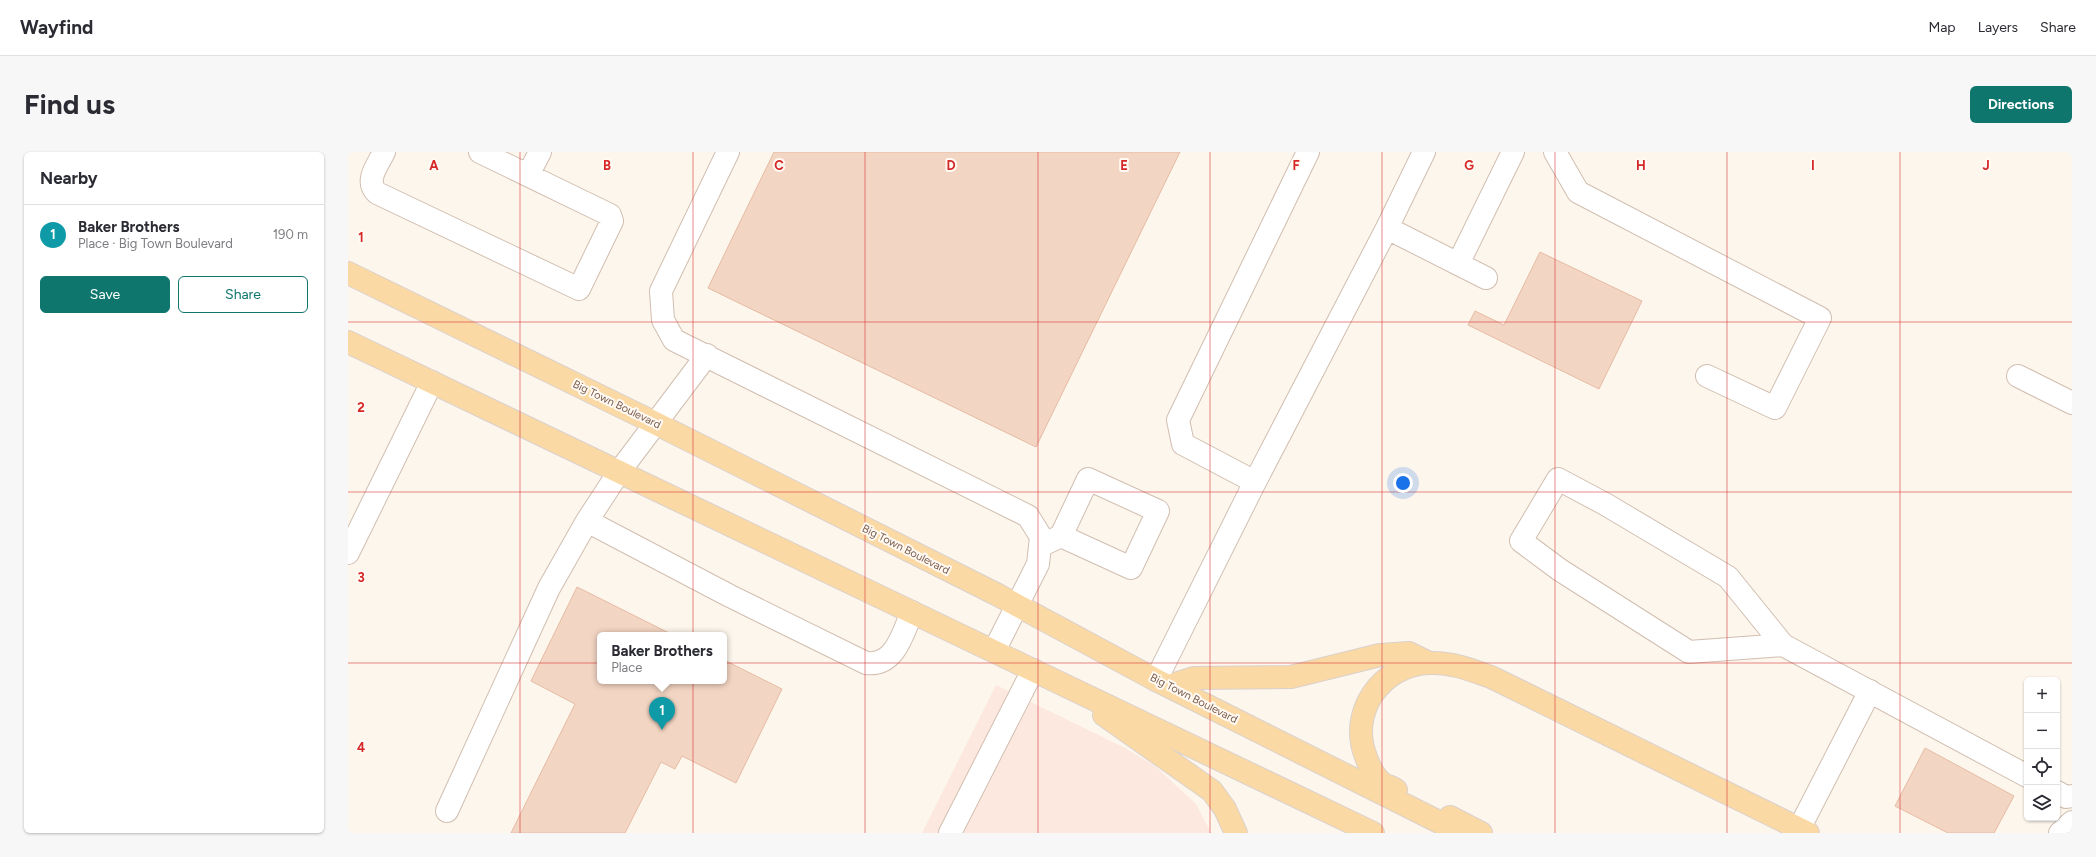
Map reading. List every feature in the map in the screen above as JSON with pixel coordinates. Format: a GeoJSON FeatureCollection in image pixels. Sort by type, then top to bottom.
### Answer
{"type":"FeatureCollection","features":[{"type":"Feature","properties":{"kind":"main road","name":"Big Town Boulevard"},"geometry":{"type":"LineString","coordinates":[[348,273],[657,424],[1017,605],[1163,683],[1461,833]]}},
{"type":"Feature","properties":{"kind":"main road"},"geometry":{"type":"LineString","coordinates":[[348,342],[1373,833]]}},
{"type":"Feature","properties":{"kind":"main road"},"geometry":{"type":"LineString","coordinates":[[1163,683],[1194,678],[1291,677],[1380,655],[1409,653],[1429,663]]}},
{"type":"Feature","properties":{"kind":"main road"},"geometry":{"type":"LineString","coordinates":[[1481,833],[1382,783],[1369,766],[1360,744],[1360,730],[1366,708],[1379,685],[1389,676],[1407,668],[1429,663],[1458,666],[1491,677],[1804,831]]}},
{"type":"Feature","properties":{"kind":"main road"},"geometry":{"type":"LineString","coordinates":[[1042,674],[1212,791],[1225,809],[1236,833]]}},
{"type":"Feature","properties":{"kind":"lane"},"geometry":{"type":"LineString","coordinates":[[384,152],[370,181],[372,189],[377,193],[579,289],[612,221],[610,215],[480,152]]}},
{"type":"Feature","properties":{"kind":"lane"},"geometry":{"type":"LineString","coordinates":[[528,175],[540,152]]}},
{"type":"Feature","properties":{"kind":"lane"},"geometry":{"type":"LineString","coordinates":[[728,152],[661,291],[664,320],[674,340],[707,355],[1028,516],[1041,537],[1038,564],[994,651]]}},
{"type":"Feature","properties":{"kind":"lane"},"geometry":{"type":"LineString","coordinates":[[1256,482],[1183,444],[1178,420],[1308,152]]}},
{"type":"Feature","properties":{"kind":"lane"},"geometry":{"type":"LineString","coordinates":[[1163,683],[1256,482],[1387,228],[1424,152]]}},
{"type":"Feature","properties":{"kind":"lane"},"geometry":{"type":"LineString","coordinates":[[1458,264],[1513,152]]}},
{"type":"Feature","properties":{"kind":"lane"},"geometry":{"type":"LineString","coordinates":[[1555,152],[1578,192],[1820,318],[1775,408],[1707,376]]}},
{"type":"Feature","properties":{"kind":"lane"},"geometry":{"type":"LineString","coordinates":[[1387,228],[1486,278]]}},
{"type":"Feature","properties":{"kind":"lane"},"geometry":{"type":"LineString","coordinates":[[447,811],[550,588],[586,521],[619,472],[657,424],[707,355]]}},
{"type":"Feature","properties":{"kind":"lane"},"geometry":{"type":"LineString","coordinates":[[2018,376],[2072,404]]}},
{"type":"Feature","properties":{"kind":"lane"},"geometry":{"type":"LineString","coordinates":[[348,553],[432,382]]}},
{"type":"Feature","properties":{"kind":"lane"},"geometry":{"type":"LineString","coordinates":[[1040,546],[1062,536],[1088,479],[1158,511],[1131,568],[1062,536]]}},
{"type":"Feature","properties":{"kind":"lane"},"geometry":{"type":"LineString","coordinates":[[1783,645],[1689,652],[1560,570],[1521,541],[1558,479],[1605,504],[1728,577],[1783,645],[2024,774]]}},
{"type":"Feature","properties":{"kind":"lane"},"geometry":{"type":"LineString","coordinates":[[586,521],[730,596],[866,663],[875,664],[889,658],[899,641],[912,612]]}},
{"type":"Feature","properties":{"kind":"lane"},"geometry":{"type":"LineString","coordinates":[[950,833],[1042,674]]}},
{"type":"Feature","properties":{"kind":"lane"},"geometry":{"type":"LineString","coordinates":[[1804,831],[1870,691]]}},
{"type":"Feature","properties":{"kind":"lane"},"geometry":{"type":"LineString","coordinates":[[2060,794],[2066,797],[2072,796]]}},
{"type":"Feature","properties":{"kind":"lane"},"geometry":{"type":"LineString","coordinates":[[2060,833],[2072,822]]}},
{"type":"Feature","properties":{"kind":"shaded area"},"geometry":{"type":"Polygon","coordinates":[[[996,685],[1125,748],[1155,766],[1196,804],[1211,833],[922,833],[996,685]]]}},
{"type":"Feature","properties":{"kind":"building"},"geometry":{"type":"Polygon","coordinates":[[[774,152],[1180,152],[1036,447],[708,288],[774,152]]]}},
{"type":"Feature","properties":{"kind":"building"},"geometry":{"type":"Polygon","coordinates":[[[1540,252],[1642,301],[1599,389],[1468,325],[1475,311],[1504,325],[1540,252]]]}},
{"type":"Feature","properties":{"kind":"building"},"geometry":{"type":"Polygon","coordinates":[[[577,587],[667,632],[597,632],[597,684],[727,684],[727,662],[782,689],[736,783],[682,756],[675,769],[661,762],[625,833],[511,833],[575,704],[531,681],[577,587]]]}},
{"type":"Feature","properties":{"kind":"building"},"geometry":{"type":"Polygon","coordinates":[[[1925,748],[2014,796],[1994,833],[1948,833],[1895,806],[1925,748]]]}},
{"type":"Feature","properties":{"kind":"place","name":"Baker Brothers"},"geometry":{"type":"Point","coordinates":[662,730]}}]}
